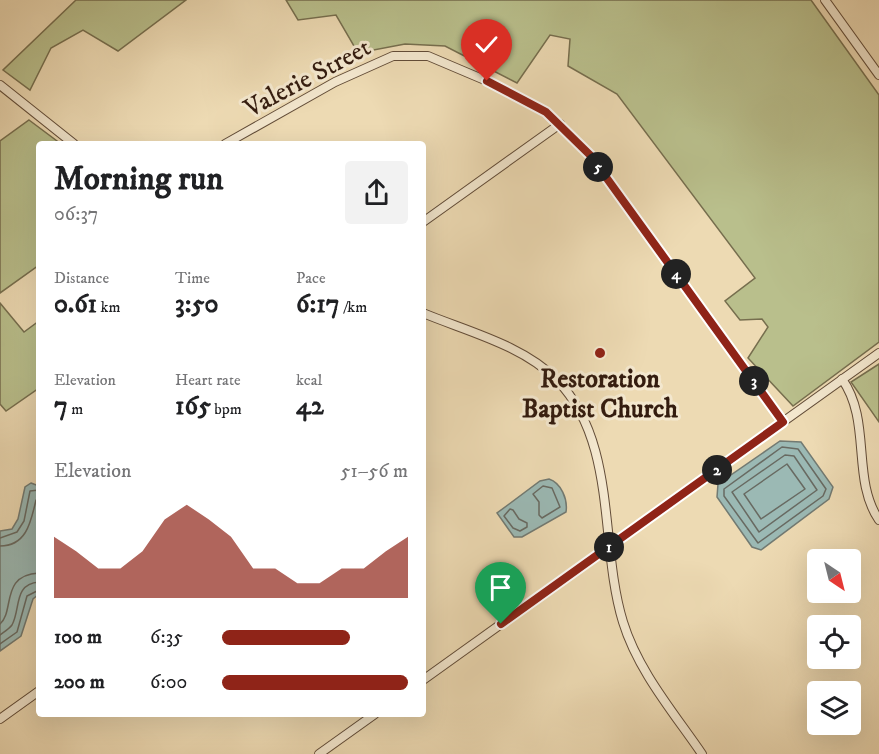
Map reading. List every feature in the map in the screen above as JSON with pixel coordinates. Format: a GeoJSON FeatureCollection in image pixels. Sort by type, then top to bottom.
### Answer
{"type":"FeatureCollection","features":[{"type":"Feature","properties":{"kind":"street"},"geometry":{"type":"LineString","coordinates":[[825,0],[879,75]]}},
{"type":"Feature","properties":{"kind":"street","name":"Valerie Street"},"geometry":{"type":"LineString","coordinates":[[230,141],[335,82],[386,59],[406,54],[428,56],[468,72],[546,112],[590,155],[783,422]]}},
{"type":"Feature","properties":{"kind":"street"},"geometry":{"type":"LineString","coordinates":[[0,85],[70,141]]}},
{"type":"Feature","properties":{"kind":"street"},"geometry":{"type":"LineString","coordinates":[[426,220],[560,124]]}},
{"type":"Feature","properties":{"kind":"street"},"geometry":{"type":"LineString","coordinates":[[426,314],[526,357],[543,368],[568,394],[586,425],[594,446],[622,621],[648,675],[702,754]]}},
{"type":"Feature","properties":{"kind":"street"},"geometry":{"type":"LineString","coordinates":[[426,678],[879,353]]}},
{"type":"Feature","properties":{"kind":"street"},"geometry":{"type":"LineString","coordinates":[[842,379],[851,392],[858,422],[867,498],[879,520]]}},
{"type":"Feature","properties":{"kind":"street"},"geometry":{"type":"LineString","coordinates":[[0,719],[36,693]]}},
{"type":"Feature","properties":{"kind":"street"},"geometry":{"type":"LineString","coordinates":[[320,754],[371,717]]}},
{"type":"Feature","properties":{"kind":"green space"},"geometry":{"type":"Polygon","coordinates":[[[76,0],[186,0],[118,51],[83,30],[51,48],[30,90],[3,70],[76,0]]]}},
{"type":"Feature","properties":{"kind":"green space"},"geometry":{"type":"Polygon","coordinates":[[[286,0],[811,0],[879,95],[879,342],[793,406],[748,358],[768,327],[762,319],[740,320],[725,301],[755,278],[617,94],[568,66],[570,39],[550,35],[517,83],[445,46],[405,44],[358,53],[336,15],[298,20],[286,0]]]}},
{"type":"Feature","properties":{"kind":"green space"},"geometry":{"type":"Polygon","coordinates":[[[29,120],[57,141],[36,141],[36,267],[0,293],[0,141],[29,120]]]}},
{"type":"Feature","properties":{"kind":"green space"},"geometry":{"type":"Polygon","coordinates":[[[0,303],[24,332],[36,323],[36,390],[6,411],[0,404],[0,303]]]}},
{"type":"Feature","properties":{"kind":"green space"},"geometry":{"type":"Polygon","coordinates":[[[879,364],[879,422],[851,382],[879,364]]]}},
{"type":"Feature","properties":{"kind":"water"},"geometry":{"type":"Polygon","coordinates":[[[780,441],[801,442],[833,487],[829,499],[761,550],[752,547],[717,497],[718,484],[780,441]]]}},
{"type":"Feature","properties":{"kind":"water"},"geometry":{"type":"Polygon","coordinates":[[[549,479],[563,492],[566,512],[522,537],[514,537],[497,513],[540,481],[549,479]]]}},
{"type":"Feature","properties":{"kind":"water"},"geometry":{"type":"Polygon","coordinates":[[[31,483],[36,485],[36,596],[33,599],[21,636],[0,651],[0,531],[12,529],[18,519],[25,487],[31,483]]]}},
{"type":"Feature","properties":{"kind":"place","name":"Restoration Baptist Church"},"geometry":{"type":"Point","coordinates":[600,353]}},
{"type":"Feature","properties":{"kind":"route"},"geometry":{"type":"LineString","coordinates":[[487,81],[546,112],[590,155],[783,422],[501,624]]}}]}
